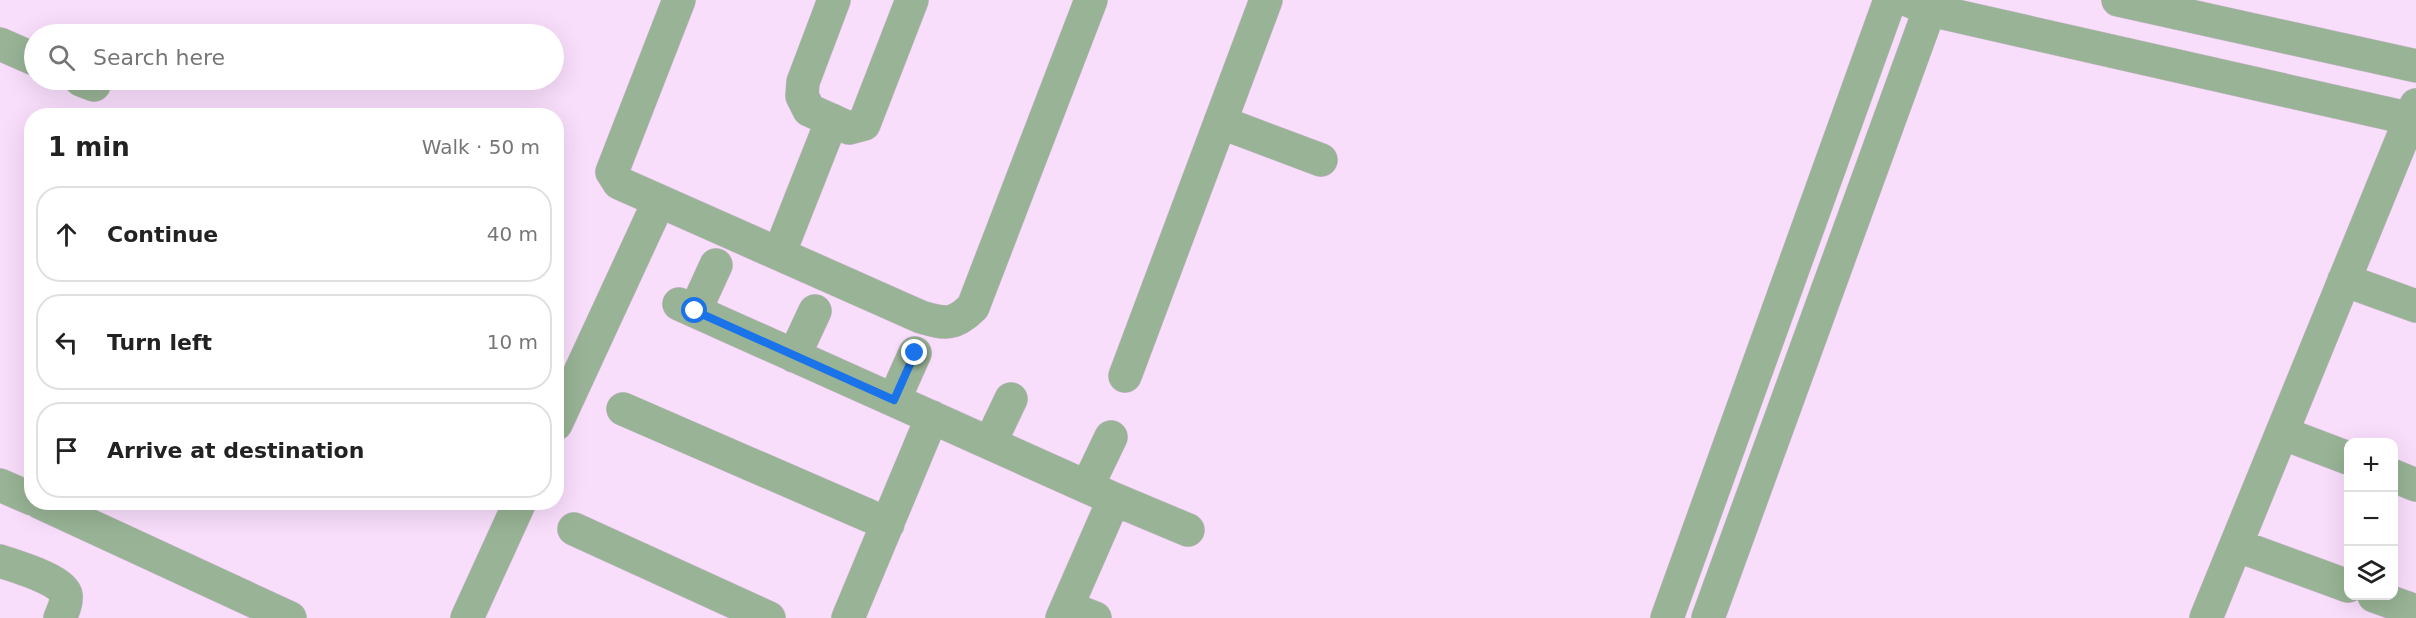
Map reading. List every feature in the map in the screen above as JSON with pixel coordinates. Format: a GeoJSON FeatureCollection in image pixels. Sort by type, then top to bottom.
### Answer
{"type":"FeatureCollection","features":[{"type":"Feature","properties":{"kind":"street"},"geometry":{"type":"LineString","coordinates":[[679,0],[612,172],[619,183],[943,324],[961,319],[973,307],[1091,0]]}},
{"type":"Feature","properties":{"kind":"street"},"geometry":{"type":"LineString","coordinates":[[834,0],[803,81],[802,96],[809,110],[849,128],[864,124],[912,0]]}},
{"type":"Feature","properties":{"kind":"street"},"geometry":{"type":"LineString","coordinates":[[1125,376],[1266,0]]}},
{"type":"Feature","properties":{"kind":"street"},"geometry":{"type":"LineString","coordinates":[[1667,618],[1890,0]]}},
{"type":"Feature","properties":{"kind":"street"},"geometry":{"type":"LineString","coordinates":[[2118,0],[2416,66]]}},
{"type":"Feature","properties":{"kind":"street"},"geometry":{"type":"LineString","coordinates":[[1708,618],[1923,3],[2414,114],[2206,618]]}},
{"type":"Feature","properties":{"kind":"street"},"geometry":{"type":"LineString","coordinates":[[0,44],[24,55]]}},
{"type":"Feature","properties":{"kind":"street"},"geometry":{"type":"LineString","coordinates":[[779,254],[832,120]]}},
{"type":"Feature","properties":{"kind":"street"},"geometry":{"type":"LineString","coordinates":[[1220,122],[1321,160]]}},
{"type":"Feature","properties":{"kind":"street"},"geometry":{"type":"LineString","coordinates":[[564,407],[654,212]]}},
{"type":"Feature","properties":{"kind":"street"},"geometry":{"type":"LineString","coordinates":[[716,265],[687,308],[1188,530]]}},
{"type":"Feature","properties":{"kind":"street"},"geometry":{"type":"LineString","coordinates":[[2344,280],[2416,306]]}},
{"type":"Feature","properties":{"kind":"street"},"geometry":{"type":"LineString","coordinates":[[794,356],[815,311]]}},
{"type":"Feature","properties":{"kind":"street"},"geometry":{"type":"LineString","coordinates":[[894,400],[915,353]]}},
{"type":"Feature","properties":{"kind":"street"},"geometry":{"type":"LineString","coordinates":[[990,443],[1011,399]]}},
{"type":"Feature","properties":{"kind":"street"},"geometry":{"type":"LineString","coordinates":[[623,409],[888,524]]}},
{"type":"Feature","properties":{"kind":"street"},"geometry":{"type":"LineString","coordinates":[[848,618],[932,417]]}},
{"type":"Feature","properties":{"kind":"street"},"geometry":{"type":"LineString","coordinates":[[2282,433],[2344,456]]}},
{"type":"Feature","properties":{"kind":"street"},"geometry":{"type":"LineString","coordinates":[[1075,614],[1101,493],[1110,437]]}},
{"type":"Feature","properties":{"kind":"street"},"geometry":{"type":"LineString","coordinates":[[2398,477],[2416,484]]}},
{"type":"Feature","properties":{"kind":"street"},"geometry":{"type":"LineString","coordinates":[[0,484],[24,495]]}},
{"type":"Feature","properties":{"kind":"street"},"geometry":{"type":"LineString","coordinates":[[56,510],[290,618]]}},
{"type":"Feature","properties":{"kind":"street"},"geometry":{"type":"LineString","coordinates":[[467,618],[516,510]]}},
{"type":"Feature","properties":{"kind":"street"},"geometry":{"type":"LineString","coordinates":[[574,529],[768,618]]}},
{"type":"Feature","properties":{"kind":"street"},"geometry":{"type":"LineString","coordinates":[[2236,545],[2344,584]]}},
{"type":"Feature","properties":{"kind":"street"},"geometry":{"type":"LineString","coordinates":[[0,561],[59,584],[66,595],[60,618]]}},
{"type":"Feature","properties":{"kind":"street"},"geometry":{"type":"LineString","coordinates":[[2385,600],[2416,611]]}},
{"type":"Feature","properties":{"kind":"route"},"geometry":{"type":"LineString","coordinates":[[695,311],[894,400],[915,353]]}}]}
